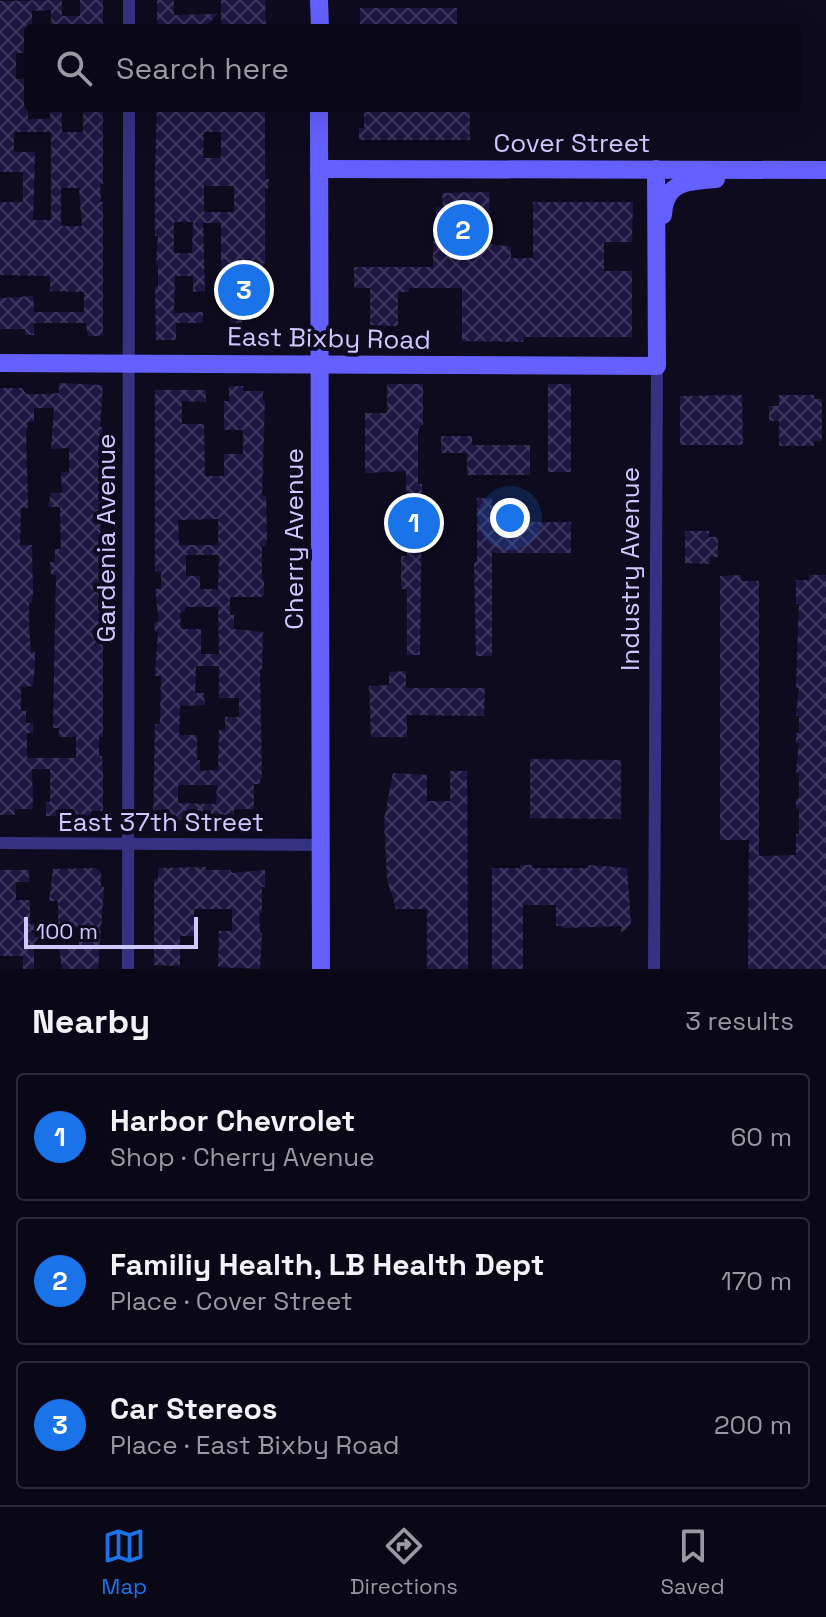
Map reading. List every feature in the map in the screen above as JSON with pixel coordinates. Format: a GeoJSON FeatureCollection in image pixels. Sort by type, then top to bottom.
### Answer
{"type":"FeatureCollection","features":[{"type":"Feature","properties":{"kind":"street"},"geometry":{"type":"LineString","coordinates":[[129,0],[129,24]]}},
{"type":"Feature","properties":{"kind":"street"},"geometry":{"type":"LineString","coordinates":[[319,0],[320,24]]}},
{"type":"Feature","properties":{"kind":"street","name":"Gardenia Avenue"},"geometry":{"type":"LineString","coordinates":[[128,969],[129,112]]}},
{"type":"Feature","properties":{"kind":"street","name":"Cherry Avenue"},"geometry":{"type":"LineString","coordinates":[[319,112],[321,969]]}},
{"type":"Feature","properties":{"kind":"street","name":"Cover Street"},"geometry":{"type":"LineString","coordinates":[[319,169],[826,170]]}},
{"type":"Feature","properties":{"kind":"street","name":"Industry Avenue"},"geometry":{"type":"LineString","coordinates":[[654,969],[656,169]]}},
{"type":"Feature","properties":{"kind":"street"},"geometry":{"type":"LineString","coordinates":[[656,266],[661,247],[664,203],[671,190],[682,184],[754,170]]}},
{"type":"Feature","properties":{"kind":"street","name":"East Bixby Road"},"geometry":{"type":"LineString","coordinates":[[0,363],[657,366]]}},
{"type":"Feature","properties":{"kind":"street","name":"East 37th Street"},"geometry":{"type":"LineString","coordinates":[[0,843],[322,845]]}},
{"type":"Feature","properties":{"kind":"building"},"geometry":{"type":"Polygon","coordinates":[[[62,0],[62,16],[80,16],[80,0],[103,0],[103,24],[51,24],[51,10],[32,11],[32,24],[24,24],[24,53],[16,53],[16,79],[24,79],[24,112],[28,112],[28,119],[50,119],[50,112],[62,112],[62,132],[83,132],[83,112],[103,112],[103,184],[100,184],[103,202],[103,335],[88,336],[86,323],[34,323],[34,335],[25,335],[25,329],[0,329],[0,298],[33,296],[34,312],[84,312],[84,292],[50,291],[50,276],[0,275],[0,202],[23,202],[23,172],[0,172],[0,1],[62,0]],[[14,132],[14,152],[35,152],[33,220],[51,220],[51,132],[14,132]],[[61,188],[61,226],[82,226],[79,188],[61,188]]]}},
{"type":"Feature","properties":{"kind":"building"},"geometry":{"type":"Polygon","coordinates":[[[157,0],[174,0],[174,15],[218,14],[208,24],[157,24],[157,0]]]}},
{"type":"Feature","properties":{"kind":"building"},"geometry":{"type":"Polygon","coordinates":[[[221,0],[265,0],[266,24],[221,24],[221,0]]]}},
{"type":"Feature","properties":{"kind":"building"},"geometry":{"type":"Polygon","coordinates":[[[360,8],[457,8],[457,24],[360,24],[360,8]]]}},
{"type":"Feature","properties":{"kind":"building"},"geometry":{"type":"Polygon","coordinates":[[[157,112],[265,112],[265,179],[269,179],[268,189],[265,189],[265,263],[263,273],[260,273],[259,299],[242,299],[242,339],[231,339],[230,295],[226,285],[226,269],[221,269],[221,223],[203,223],[205,291],[193,292],[193,276],[175,276],[174,313],[203,312],[203,323],[176,323],[176,340],[156,340],[158,236],[155,236],[157,112]],[[204,132],[203,158],[221,158],[221,132],[204,132]],[[204,186],[204,212],[234,212],[234,186],[204,186]],[[174,222],[174,253],[192,253],[193,222],[174,222]]]}},
{"type":"Feature","properties":{"kind":"building"},"geometry":{"type":"Polygon","coordinates":[[[364,112],[470,112],[470,140],[359,140],[359,128],[364,128],[364,112]]]}},
{"type":"Feature","properties":{"kind":"building"},"geometry":{"type":"Polygon","coordinates":[[[489,192],[490,244],[511,247],[511,258],[533,258],[533,202],[633,202],[632,242],[604,242],[604,271],[632,271],[632,337],[524,337],[523,342],[462,341],[462,288],[409,288],[409,292],[398,292],[398,326],[370,325],[370,288],[354,288],[354,267],[433,267],[433,241],[437,241],[436,211],[437,207],[443,207],[442,193],[489,192]]]}},
{"type":"Feature","properties":{"kind":"building"},"geometry":{"type":"Polygon","coordinates":[[[59,383],[103,385],[100,589],[103,589],[103,737],[99,737],[99,756],[102,756],[103,811],[91,811],[91,815],[84,816],[46,816],[46,802],[50,802],[50,769],[32,769],[33,809],[15,809],[15,815],[0,815],[0,388],[22,388],[26,394],[59,393],[59,383]],[[34,408],[34,422],[28,422],[26,434],[28,508],[21,508],[20,545],[32,545],[33,593],[32,603],[29,603],[29,627],[31,652],[35,652],[33,686],[21,687],[21,711],[26,711],[26,723],[33,723],[33,733],[27,733],[27,758],[76,758],[76,737],[59,737],[59,728],[53,728],[56,575],[51,575],[50,562],[55,562],[55,549],[61,549],[60,507],[48,507],[51,493],[62,493],[61,472],[69,472],[69,448],[51,449],[54,408],[34,408]]]}},
{"type":"Feature","properties":{"kind":"building"},"geometry":{"type":"Polygon","coordinates":[[[387,384],[423,384],[423,425],[420,425],[418,432],[418,484],[422,484],[420,655],[407,655],[407,589],[401,589],[401,556],[407,556],[406,471],[365,473],[365,413],[387,413],[387,384]]]}},
{"type":"Feature","properties":{"kind":"building"},"geometry":{"type":"Polygon","coordinates":[[[548,384],[571,384],[571,472],[548,472],[548,384]]]}},
{"type":"Feature","properties":{"kind":"building"},"geometry":{"type":"Polygon","coordinates":[[[229,386],[243,386],[243,391],[263,391],[265,401],[262,496],[266,496],[267,537],[266,546],[262,546],[264,595],[230,597],[234,629],[263,632],[260,670],[262,778],[260,784],[254,784],[254,809],[234,809],[234,821],[153,819],[155,724],[160,724],[161,676],[155,676],[158,632],[155,632],[154,623],[159,622],[155,589],[161,589],[161,572],[155,571],[155,390],[206,390],[206,402],[182,401],[182,424],[204,424],[205,476],[224,476],[224,454],[243,454],[243,430],[224,430],[224,401],[229,401],[229,386]],[[218,519],[178,520],[179,545],[218,545],[218,519]],[[186,555],[186,576],[200,576],[200,589],[218,589],[219,555],[186,555]],[[185,607],[185,612],[180,612],[181,629],[201,629],[201,654],[219,654],[218,607],[185,607]],[[196,666],[195,693],[204,693],[205,705],[180,706],[179,735],[197,735],[200,771],[218,770],[219,730],[225,730],[225,717],[239,717],[239,698],[219,698],[219,666],[196,666]],[[178,785],[178,803],[216,804],[217,785],[178,785]]]}},
{"type":"Feature","properties":{"kind":"building"},"geometry":{"type":"Polygon","coordinates":[[[742,395],[743,445],[680,445],[680,396],[742,395]]]}},
{"type":"Feature","properties":{"kind":"building"},"geometry":{"type":"Polygon","coordinates":[[[779,395],[814,395],[814,399],[822,399],[822,441],[814,441],[814,446],[779,446],[779,421],[769,421],[769,406],[779,406],[779,395]]]}},
{"type":"Feature","properties":{"kind":"building"},"geometry":{"type":"Polygon","coordinates":[[[441,436],[472,436],[472,445],[530,445],[530,475],[467,475],[467,453],[441,453],[441,436]]]}},
{"type":"Feature","properties":{"kind":"building"},"geometry":{"type":"Polygon","coordinates":[[[477,498],[492,498],[492,522],[571,522],[571,553],[492,553],[492,656],[476,656],[474,562],[477,562],[477,498]]]}},
{"type":"Feature","properties":{"kind":"building"},"geometry":{"type":"Polygon","coordinates":[[[685,531],[709,531],[709,537],[718,537],[718,557],[710,557],[710,564],[685,563],[685,531]]]}},
{"type":"Feature","properties":{"kind":"building"},"geometry":{"type":"Polygon","coordinates":[[[741,575],[741,581],[759,581],[759,856],[796,855],[796,834],[799,834],[796,799],[799,799],[799,773],[796,773],[799,743],[796,743],[796,733],[799,733],[799,716],[796,716],[799,688],[796,688],[799,604],[796,604],[796,580],[809,580],[809,575],[826,575],[826,969],[748,969],[749,840],[720,840],[720,576],[741,575]]]}},
{"type":"Feature","properties":{"kind":"building"},"geometry":{"type":"Polygon","coordinates":[[[406,671],[406,688],[485,688],[484,716],[407,715],[407,737],[371,737],[369,686],[389,685],[389,672],[406,671]]]}},
{"type":"Feature","properties":{"kind":"building"},"geometry":{"type":"Polygon","coordinates":[[[530,759],[621,760],[621,819],[530,818],[530,759]]]}},
{"type":"Feature","properties":{"kind":"building"},"geometry":{"type":"Polygon","coordinates":[[[450,771],[467,771],[468,969],[427,969],[427,909],[396,909],[387,879],[384,820],[393,773],[427,775],[427,801],[450,801],[450,771]]]}},
{"type":"Feature","properties":{"kind":"building"},"geometry":{"type":"Polygon","coordinates":[[[520,865],[532,865],[532,868],[588,868],[588,865],[627,868],[631,924],[621,933],[621,926],[563,928],[556,926],[556,905],[523,905],[523,969],[492,969],[492,868],[520,868],[520,865]]]}},
{"type":"Feature","properties":{"kind":"building"},"geometry":{"type":"Polygon","coordinates":[[[206,867],[206,870],[230,870],[232,873],[265,870],[262,913],[259,913],[262,933],[260,969],[218,967],[219,931],[232,931],[232,909],[194,909],[194,936],[180,936],[180,966],[154,965],[154,879],[158,879],[158,868],[206,867]]]}},
{"type":"Feature","properties":{"kind":"building"},"geometry":{"type":"Polygon","coordinates":[[[96,868],[101,872],[101,887],[104,887],[98,969],[62,969],[59,947],[79,947],[79,927],[58,927],[58,901],[49,901],[53,869],[96,868]]]}},
{"type":"Feature","properties":{"kind":"building"},"geometry":{"type":"Polygon","coordinates":[[[0,870],[29,870],[29,882],[16,882],[16,900],[30,900],[30,924],[34,924],[34,937],[39,937],[34,943],[34,969],[23,969],[23,956],[0,956],[0,870]]]}},
{"type":"Feature","properties":{"kind":"place","name":"Familiy Health, LB Health Dept"},"geometry":{"type":"Point","coordinates":[463,230]}},
{"type":"Feature","properties":{"kind":"place","name":"Car Stereos"},"geometry":{"type":"Point","coordinates":[244,290]}},
{"type":"Feature","properties":{"kind":"place","name":"Harbor Chevrolet"},"geometry":{"type":"Point","coordinates":[414,523]}}]}
